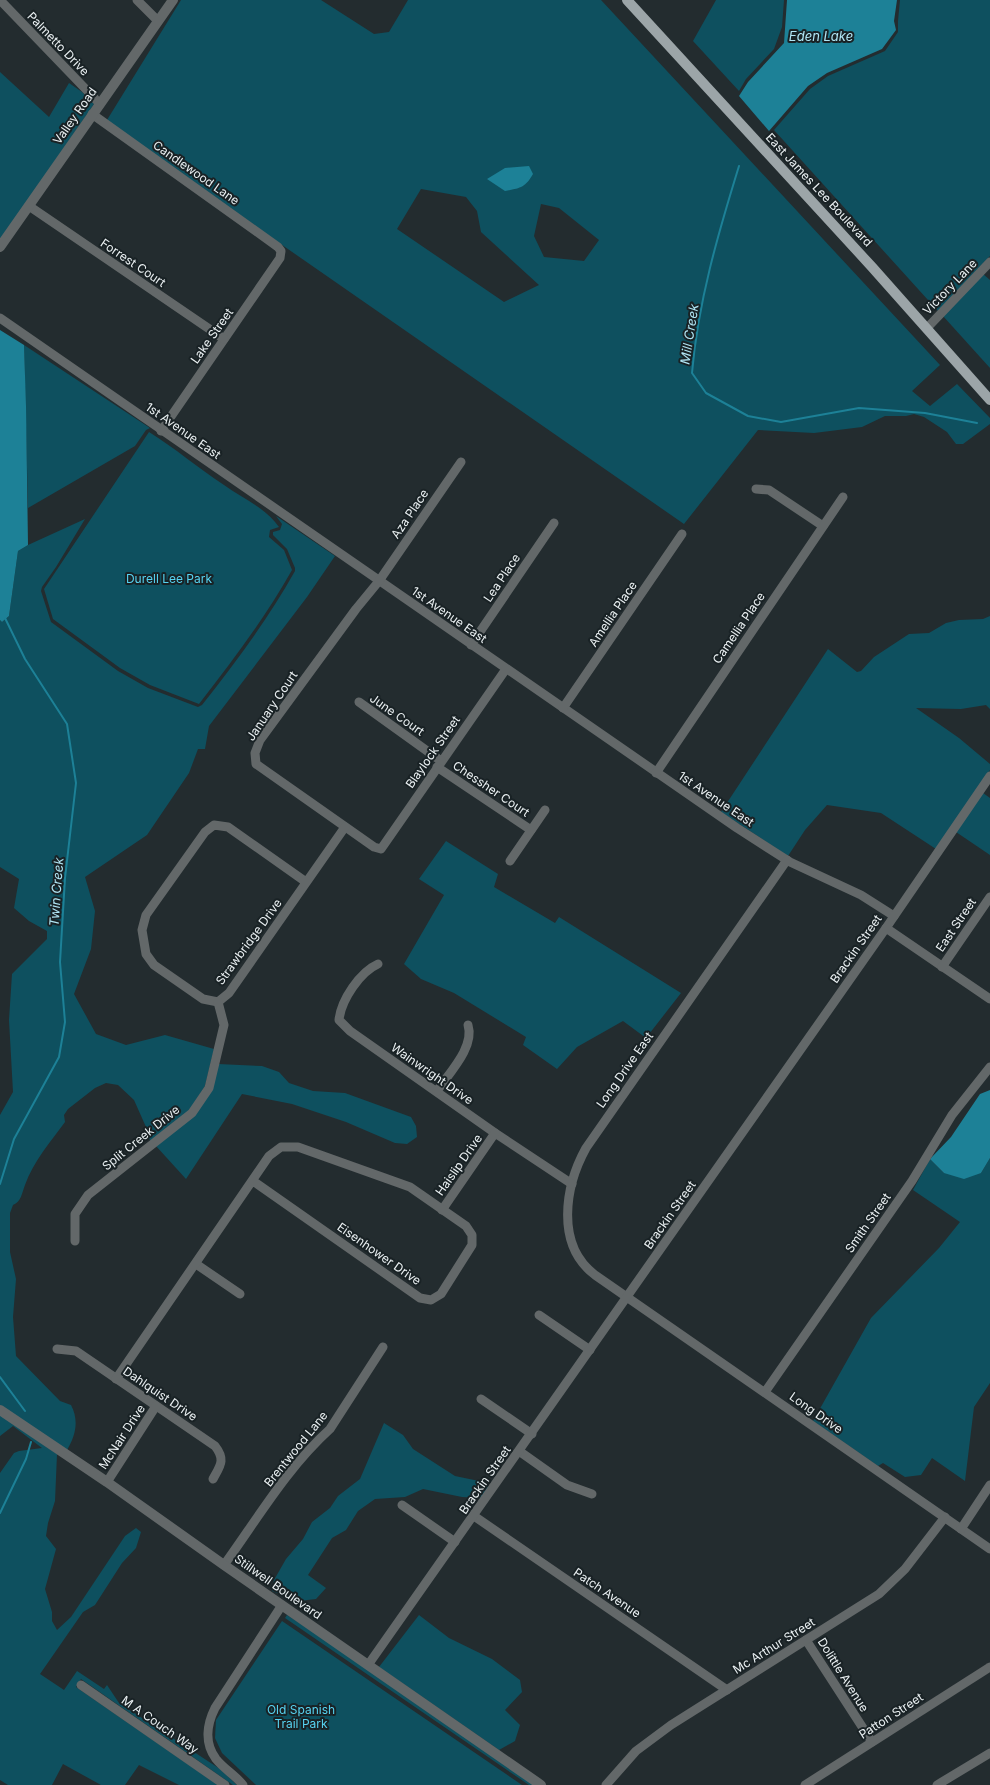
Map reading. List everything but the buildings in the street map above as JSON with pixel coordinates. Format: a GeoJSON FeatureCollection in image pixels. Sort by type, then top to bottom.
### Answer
{"type":"FeatureCollection","features":[{"type":"Feature","properties":{"kind":"main road","name":"East James Lee Boulevard"},"geometry":{"type":"LineString","coordinates":[[627,0],[927,328],[990,400]]}},
{"type":"Feature","properties":{"kind":"street","name":"Palmetto Drive"},"geometry":{"type":"LineString","coordinates":[[0,0],[100,104]]}},
{"type":"Feature","properties":{"kind":"street"},"geometry":{"type":"LineString","coordinates":[[137,0],[158,21]]}},
{"type":"Feature","properties":{"kind":"street","name":"Valley Road"},"geometry":{"type":"LineString","coordinates":[[0,248],[92,114],[173,0]]}},
{"type":"Feature","properties":{"kind":"street","name":"Candlewood Lane"},"geometry":{"type":"LineString","coordinates":[[92,114],[278,247],[282,254]]}},
{"type":"Feature","properties":{"kind":"street","name":"Forrest Court"},"geometry":{"type":"LineString","coordinates":[[29,206],[224,339]]}},
{"type":"Feature","properties":{"kind":"street","name":"Lake Street"},"geometry":{"type":"LineString","coordinates":[[161,431],[282,254]]}},
{"type":"Feature","properties":{"kind":"street","name":"Victory Lane"},"geometry":{"type":"LineString","coordinates":[[927,328],[990,262]]}},
{"type":"Feature","properties":{"kind":"street","name":"1st Avenue East"},"geometry":{"type":"LineString","coordinates":[[0,318],[471,645],[787,860],[861,895],[894,916]]}},
{"type":"Feature","properties":{"kind":"street","name":"Aza Place"},"geometry":{"type":"LineString","coordinates":[[379,581],[461,462]]}},
{"type":"Feature","properties":{"kind":"street"},"geometry":{"type":"LineString","coordinates":[[756,489],[769,490],[823,526]]}},
{"type":"Feature","properties":{"kind":"street","name":"Camellia Place"},"geometry":{"type":"LineString","coordinates":[[656,772],[843,497]]}},
{"type":"Feature","properties":{"kind":"street","name":"Lea Place"},"geometry":{"type":"LineString","coordinates":[[471,645],[554,523]]}},
{"type":"Feature","properties":{"kind":"street","name":"Amellia Place"},"geometry":{"type":"LineString","coordinates":[[563,708],[682,534]]}},
{"type":"Feature","properties":{"kind":"street","name":"January Court"},"geometry":{"type":"LineString","coordinates":[[379,581],[356,609],[265,734],[255,753],[256,764],[374,847],[381,849]]}},
{"type":"Feature","properties":{"kind":"street","name":"Blaylock Street"},"geometry":{"type":"LineString","coordinates":[[381,849],[506,669]]}},
{"type":"Feature","properties":{"kind":"street","name":"June Court"},"geometry":{"type":"LineString","coordinates":[[359,702],[439,764]]}},
{"type":"Feature","properties":{"kind":"street","name":"Chessher Court"},"geometry":{"type":"LineString","coordinates":[[439,764],[531,830]]}},
{"type":"Feature","properties":{"kind":"street","name":"Brackin Street"},"geometry":{"type":"LineString","coordinates":[[368,1665],[628,1297],[886,928],[990,776]]}},
{"type":"Feature","properties":{"kind":"street","name":"Chessher Court"},"geometry":{"type":"LineString","coordinates":[[510,861],[545,810]]}},
{"type":"Feature","properties":{"kind":"street","name":"Strawbridge Drive"},"geometry":{"type":"LineString","coordinates":[[306,882],[228,826],[214,825],[205,832],[146,915],[142,930],[146,954],[154,965],[203,999],[218,1002],[229,993],[345,827]]}},
{"type":"Feature","properties":{"kind":"street","name":"Long Drive East"},"geometry":{"type":"LineString","coordinates":[[628,1297],[587,1269],[573,1250],[569,1236],[568,1208],[572,1184],[582,1154],[787,860]]}},
{"type":"Feature","properties":{"kind":"street","name":"East Street"},"geometry":{"type":"LineString","coordinates":[[942,967],[990,897]]}},
{"type":"Feature","properties":{"kind":"street"},"geometry":{"type":"LineString","coordinates":[[886,928],[990,999]]}},
{"type":"Feature","properties":{"kind":"street","name":"Wainwright Drive"},"geometry":{"type":"LineString","coordinates":[[378,964],[370,968],[362,975],[340,1009],[339,1020],[350,1031],[495,1133],[572,1184]]}},
{"type":"Feature","properties":{"kind":"street","name":"Split Creek Drive"},"geometry":{"type":"LineString","coordinates":[[75,1241],[75,1214],[88,1195],[192,1113],[208,1088],[224,1025],[218,1002]]}},
{"type":"Feature","properties":{"kind":"street"},"geometry":{"type":"LineString","coordinates":[[437,1091],[468,1046],[470,1033],[468,1025]]}},
{"type":"Feature","properties":{"kind":"street","name":"Smith Street"},"geometry":{"type":"LineString","coordinates":[[765,1392],[912,1181],[952,1115],[990,1067]]}},
{"type":"Feature","properties":{"kind":"street","name":"Haislip Drive"},"geometry":{"type":"LineString","coordinates":[[442,1210],[495,1133]]}},
{"type":"Feature","properties":{"kind":"street","name":"Eisenhower Drive"},"geometry":{"type":"LineString","coordinates":[[116,1379],[269,1156],[281,1147],[298,1147],[410,1187],[466,1226],[472,1235],[472,1245],[440,1294],[431,1300],[420,1298],[252,1181]]}},
{"type":"Feature","properties":{"kind":"street"},"geometry":{"type":"LineString","coordinates":[[196,1264],[240,1294]]}},
{"type":"Feature","properties":{"kind":"street","name":"Long Drive"},"geometry":{"type":"LineString","coordinates":[[628,1297],[990,1549]]}},
{"type":"Feature","properties":{"kind":"street"},"geometry":{"type":"LineString","coordinates":[[539,1315],[590,1350]]}},
{"type":"Feature","properties":{"kind":"street","name":"Brentwood Lane"},"geometry":{"type":"LineString","coordinates":[[224,1565],[289,1473],[318,1439],[330,1429],[383,1347]]}},
{"type":"Feature","properties":{"kind":"street","name":"Dahlquist Drive"},"geometry":{"type":"LineString","coordinates":[[57,1349],[76,1351],[215,1446],[220,1453],[221,1463],[213,1480]]}},
{"type":"Feature","properties":{"kind":"street"},"geometry":{"type":"LineString","coordinates":[[481,1399],[532,1434]]}},
{"type":"Feature","properties":{"kind":"street","name":"McNair Drive"},"geometry":{"type":"LineString","coordinates":[[107,1482],[156,1406]]}},
{"type":"Feature","properties":{"kind":"street","name":"Stillwell Boulevard"},"geometry":{"type":"LineString","coordinates":[[0,1410],[107,1482],[541,1785]]}},
{"type":"Feature","properties":{"kind":"street"},"geometry":{"type":"LineString","coordinates":[[519,1452],[567,1485],[592,1494]]}},
{"type":"Feature","properties":{"kind":"street"},"geometry":{"type":"LineString","coordinates":[[961,1528],[990,1485]]}},
{"type":"Feature","properties":{"kind":"street"},"geometry":{"type":"LineString","coordinates":[[402,1505],[455,1542]]}},
{"type":"Feature","properties":{"kind":"street","name":"Patch Avenue"},"geometry":{"type":"LineString","coordinates":[[474,1516],[727,1690]]}},
{"type":"Feature","properties":{"kind":"street","name":"Mc Arthur Street"},"geometry":{"type":"LineString","coordinates":[[606,1785],[636,1751],[671,1725],[866,1603],[891,1584],[905,1569],[945,1517]]}},
{"type":"Feature","properties":{"kind":"street"},"geometry":{"type":"LineString","coordinates":[[243,1785],[216,1758],[210,1748],[208,1735],[210,1718],[282,1605]]}},
{"type":"Feature","properties":{"kind":"street","name":"Dolittle Avenue"},"geometry":{"type":"LineString","coordinates":[[806,1640],[872,1742]]}},
{"type":"Feature","properties":{"kind":"street","name":"Patton Street"},"geometry":{"type":"LineString","coordinates":[[805,1785],[990,1667]]}},
{"type":"Feature","properties":{"kind":"street","name":"M A Couch Way"},"geometry":{"type":"LineString","coordinates":[[81,1685],[225,1785]]}},
{"type":"Feature","properties":{"kind":"street"},"geometry":{"type":"LineString","coordinates":[[937,1785],[990,1753]]}},
{"type":"Feature","properties":{"kind":"green space"},"geometry":{"type":"Polygon","coordinates":[[[181,0],[321,0],[374,34],[389,32],[408,0],[601,0],[940,365],[912,391],[930,406],[957,384],[990,418],[990,424],[963,444],[956,444],[947,432],[924,417],[914,414],[906,416],[885,416],[862,427],[814,433],[758,430],[684,524],[285,247],[107,120],[181,0]],[[421,189],[397,229],[504,302],[539,285],[481,232],[477,211],[466,197],[421,189]],[[541,204],[534,236],[544,257],[584,261],[599,240],[559,208],[541,204]]]}},
{"type":"Feature","properties":{"kind":"green space"},"geometry":{"type":"Polygon","coordinates":[[[716,0],[784,0],[782,27],[774,49],[746,79],[739,91],[693,41],[716,0]]]}},
{"type":"Feature","properties":{"kind":"green space"},"geometry":{"type":"Polygon","coordinates":[[[900,0],[990,0],[990,256],[938,311],[774,130],[810,89],[828,76],[885,51],[898,32],[900,0]]]}},
{"type":"Feature","properties":{"kind":"green space"},"geometry":{"type":"Polygon","coordinates":[[[0,72],[49,117],[69,83],[82,92],[94,104],[0,241],[0,72]]]}},
{"type":"Feature","properties":{"kind":"green space"},"geometry":{"type":"Polygon","coordinates":[[[983,274],[990,280],[990,368],[943,316],[983,274]]]}},
{"type":"Feature","properties":{"kind":"green space"},"geometry":{"type":"Polygon","coordinates":[[[24,345],[150,428],[146,430],[135,446],[28,508],[24,345]]]}},
{"type":"Feature","properties":{"kind":"green space","name":"Durell Lee Park"},"geometry":{"type":"Polygon","coordinates":[[[149,432],[274,520],[279,527],[270,530],[269,537],[284,550],[292,570],[260,622],[199,704],[150,685],[120,668],[53,619],[44,589],[149,432]]]}},
{"type":"Feature","properties":{"kind":"green space"},"geometry":{"type":"Polygon","coordinates":[[[276,516],[335,556],[307,597],[209,726],[205,749],[198,749],[189,773],[147,835],[85,877],[95,911],[91,949],[74,994],[96,1034],[126,1045],[165,1035],[214,1049],[205,1086],[190,1110],[151,1141],[145,1134],[146,1127],[134,1100],[118,1085],[106,1083],[95,1088],[68,1109],[64,1115],[65,1122],[37,1160],[28,1176],[21,1197],[16,1204],[13,1205],[10,1213],[10,1252],[16,1279],[13,1317],[16,1356],[60,1401],[71,1405],[76,1422],[73,1439],[67,1450],[0,1405],[0,1115],[13,1092],[9,1020],[12,974],[47,939],[47,931],[29,921],[14,908],[19,879],[0,867],[0,620],[2,622],[9,616],[18,551],[85,519],[42,587],[41,591],[51,622],[118,671],[148,688],[198,707],[202,705],[251,640],[295,571],[287,549],[273,535],[273,532],[280,530],[282,524],[276,516]]]}},
{"type":"Feature","properties":{"kind":"green space"},"geometry":{"type":"Polygon","coordinates":[[[990,616],[990,709],[986,705],[961,709],[916,708],[959,738],[990,764],[990,770],[936,849],[881,813],[827,805],[805,830],[788,856],[721,812],[828,649],[857,672],[861,671],[874,657],[909,634],[929,633],[946,623],[959,620],[983,619],[990,616]]]}},
{"type":"Feature","properties":{"kind":"green space"},"geometry":{"type":"Polygon","coordinates":[[[983,793],[990,798],[990,855],[956,832],[983,793]]]}},
{"type":"Feature","properties":{"kind":"green space"},"geometry":{"type":"Polygon","coordinates":[[[446,841],[498,874],[494,887],[555,923],[559,917],[681,993],[646,1038],[623,1021],[577,1047],[557,1069],[523,1045],[526,1037],[454,993],[421,979],[404,964],[444,895],[419,879],[446,841]]]}},
{"type":"Feature","properties":{"kind":"green space"},"geometry":{"type":"Polygon","coordinates":[[[218,1064],[262,1066],[279,1072],[289,1083],[313,1091],[345,1093],[411,1117],[416,1126],[417,1137],[407,1144],[395,1143],[346,1122],[292,1104],[242,1094],[186,1179],[156,1146],[195,1115],[218,1064]]]}},
{"type":"Feature","properties":{"kind":"green space"},"geometry":{"type":"Polygon","coordinates":[[[990,1158],[990,1383],[974,1407],[965,1481],[932,1458],[921,1475],[905,1477],[883,1463],[878,1466],[813,1421],[871,1318],[939,1248],[960,1222],[913,1190],[930,1159],[944,1173],[981,1173],[990,1158]]]}},
{"type":"Feature","properties":{"kind":"green space"},"geometry":{"type":"Polygon","coordinates":[[[0,1415],[57,1454],[55,1501],[48,1523],[46,1536],[56,1549],[45,1589],[52,1612],[52,1621],[57,1630],[71,1617],[125,1536],[136,1528],[141,1532],[136,1548],[122,1563],[95,1605],[83,1612],[40,1674],[64,1690],[77,1671],[104,1689],[107,1685],[119,1703],[220,1769],[237,1785],[233,1785],[81,1679],[76,1687],[218,1785],[179,1785],[139,1765],[125,1785],[101,1785],[63,1764],[52,1785],[8,1785],[0,1780],[0,1473],[14,1453],[42,1448],[13,1426],[0,1436],[0,1415]]]}},
{"type":"Feature","properties":{"kind":"green space"},"geometry":{"type":"Polygon","coordinates":[[[384,1423],[403,1435],[413,1449],[455,1476],[479,1481],[489,1487],[482,1498],[462,1497],[423,1489],[405,1497],[375,1499],[358,1511],[346,1530],[332,1538],[308,1575],[326,1588],[316,1599],[299,1601],[272,1591],[274,1580],[286,1559],[303,1539],[312,1522],[330,1508],[338,1496],[360,1479],[384,1423]]]}},
{"type":"Feature","properties":{"kind":"green space"},"geometry":{"type":"Polygon","coordinates":[[[287,1615],[534,1785],[529,1785],[285,1618],[287,1615]]]}},
{"type":"Feature","properties":{"kind":"green space"},"geometry":{"type":"Polygon","coordinates":[[[419,1615],[449,1638],[492,1659],[520,1680],[522,1692],[505,1710],[520,1725],[515,1741],[499,1750],[379,1667],[419,1615]]]}},
{"type":"Feature","properties":{"kind":"green space","name":"Old Spanish Trail Park"},"geometry":{"type":"Polygon","coordinates":[[[282,1621],[522,1785],[256,1785],[222,1753],[215,1738],[216,1720],[282,1621]]]}},
{"type":"Feature","properties":{"kind":"water","name":"Eden Lake"},"geometry":{"type":"Polygon","coordinates":[[[787,0],[897,0],[894,21],[896,30],[882,49],[827,73],[808,86],[769,131],[739,96],[748,82],[784,43],[787,0]]]}},
{"type":"Feature","properties":{"kind":"water"},"geometry":{"type":"Polygon","coordinates":[[[529,166],[533,174],[522,187],[505,191],[487,179],[505,168],[529,166]]]}},
{"type":"Feature","properties":{"kind":"water"},"geometry":{"type":"Polygon","coordinates":[[[0,330],[24,345],[28,545],[18,551],[9,616],[2,622],[0,620],[0,330]]]}},
{"type":"Feature","properties":{"kind":"water"},"geometry":{"type":"Polygon","coordinates":[[[990,1090],[990,1158],[981,1173],[964,1179],[944,1173],[930,1159],[951,1137],[980,1094],[990,1090]]]}},
{"type":"Feature","properties":{"kind":"waterway","name":"Mill Creek"},"geometry":{"type":"LineString","coordinates":[[739,166],[710,268],[695,347],[692,373],[706,393],[748,416],[781,422],[859,408],[925,413],[977,423]]}},
{"type":"Feature","properties":{"kind":"waterway","name":"Twin Creek"},"geometry":{"type":"LineString","coordinates":[[0,1184],[14,1139],[59,1057],[65,1022],[60,962],[65,878],[76,783],[67,724],[25,659],[5,618]]}},
{"type":"Feature","properties":{"kind":"waterway","name":"Twin Creek"},"geometry":{"type":"LineString","coordinates":[[0,1377],[25,1411]]}},
{"type":"Feature","properties":{"kind":"waterway","name":"Twin Creek"},"geometry":{"type":"LineString","coordinates":[[0,1513],[26,1459],[31,1442]]}}]}
